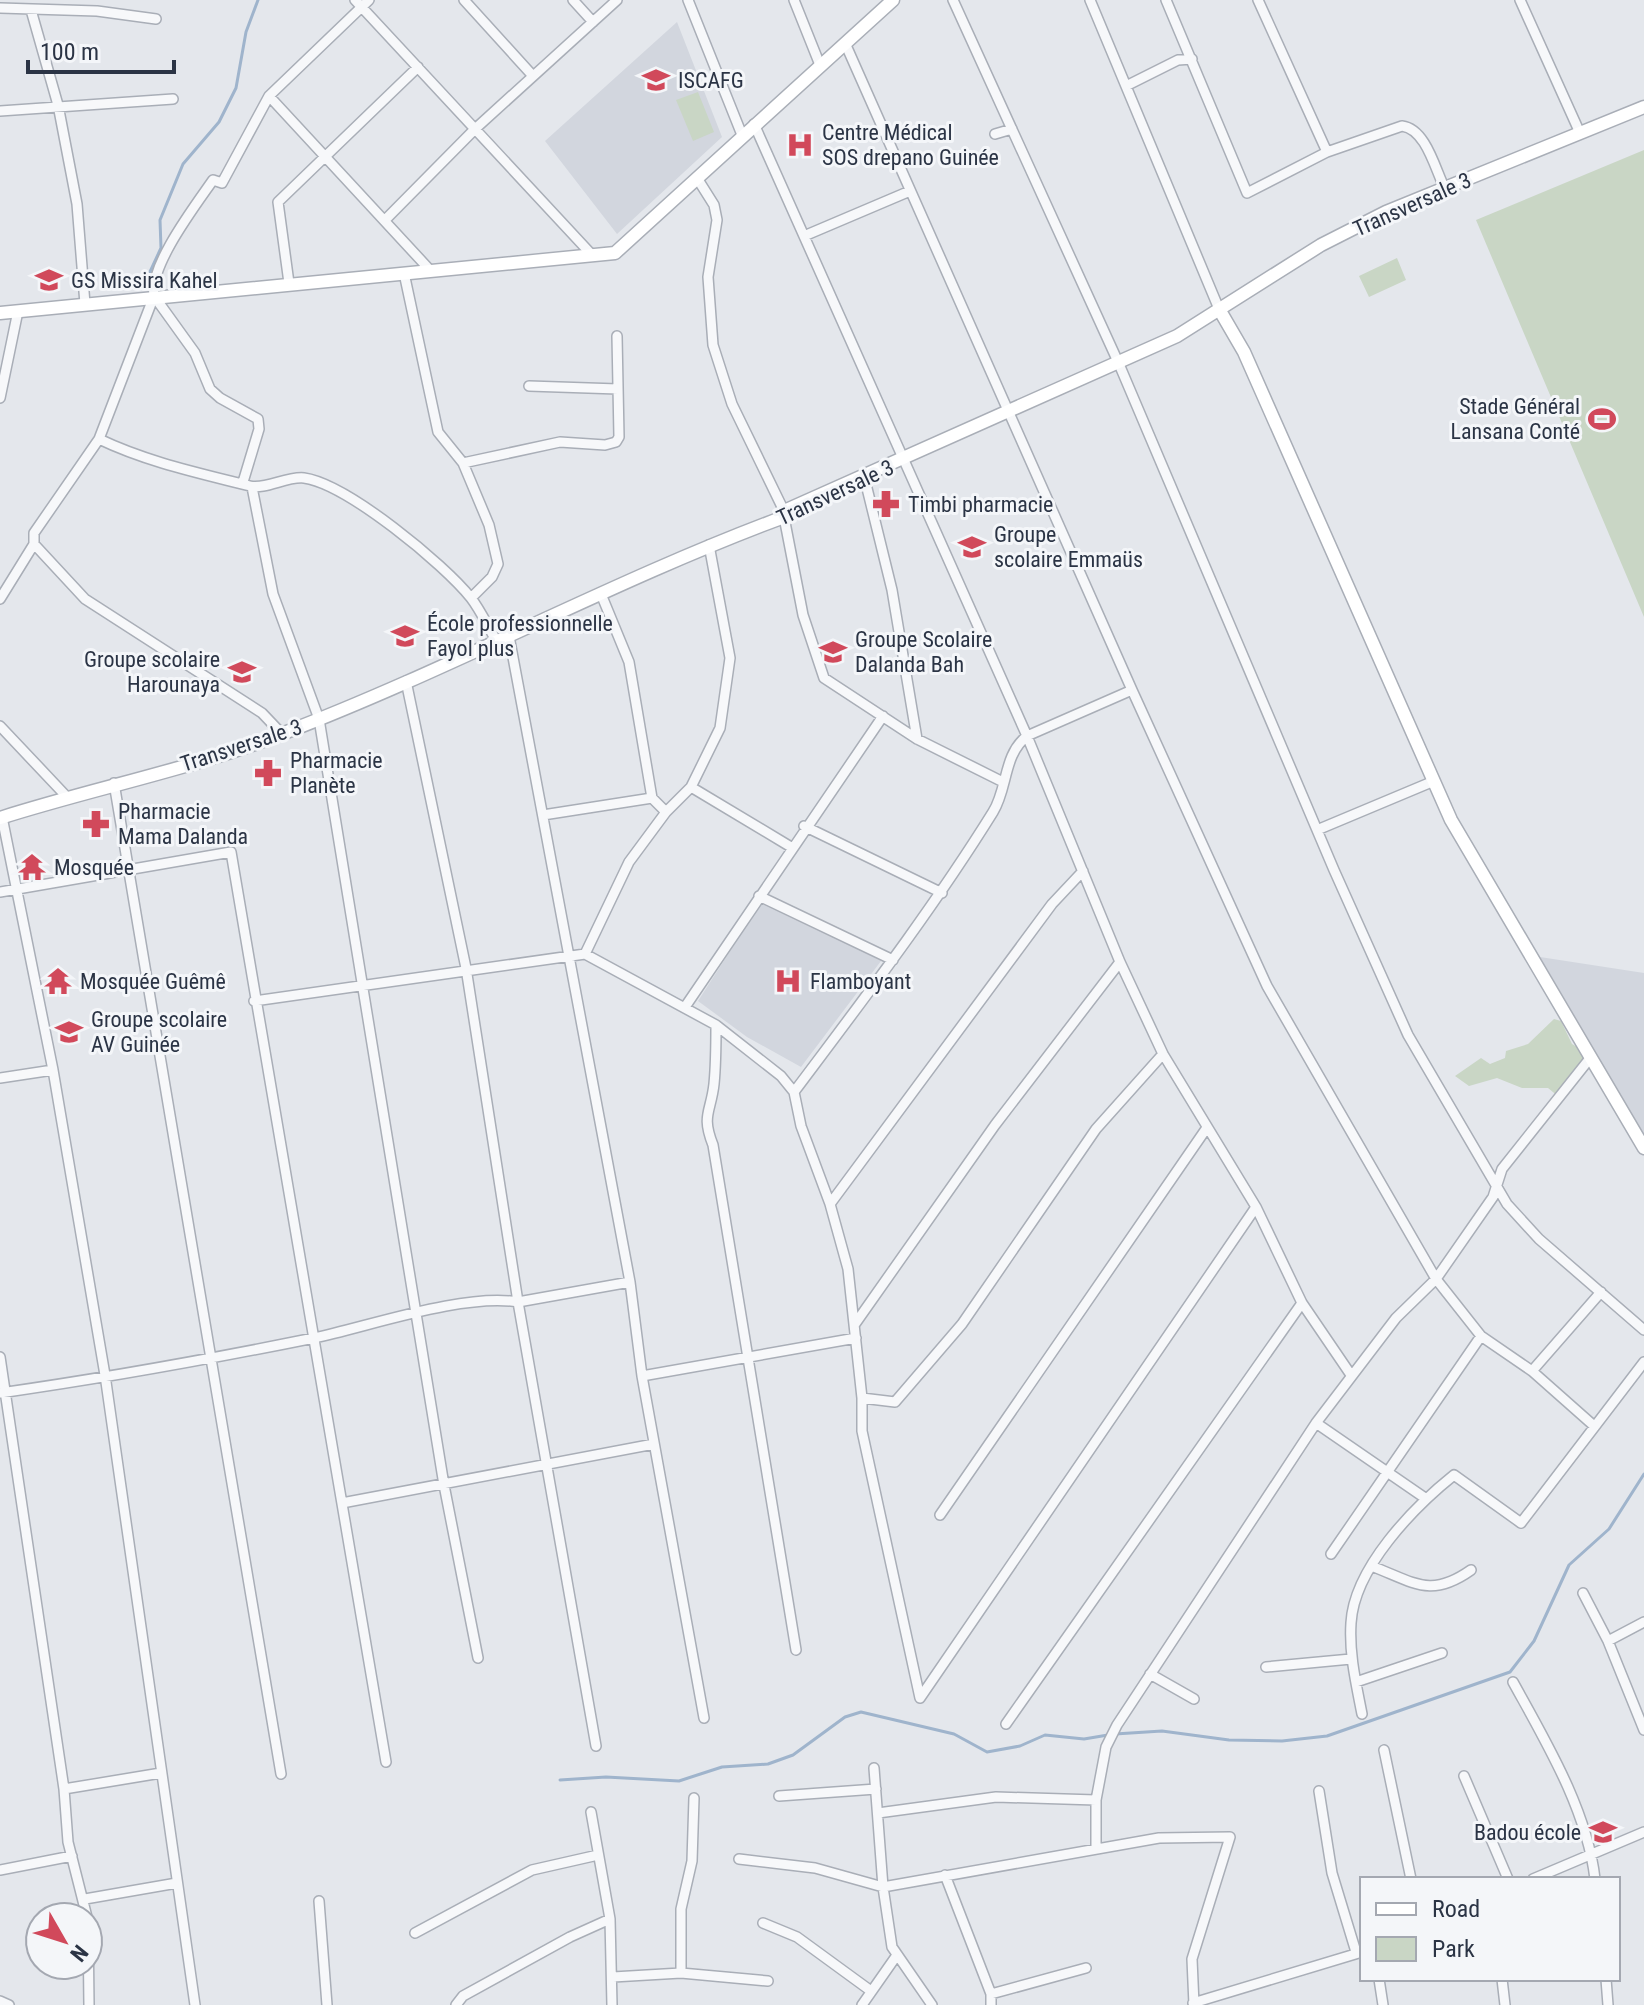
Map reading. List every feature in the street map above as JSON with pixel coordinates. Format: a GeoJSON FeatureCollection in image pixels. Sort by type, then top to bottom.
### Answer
{"type":"FeatureCollection","features":[{"type":"Feature","properties":{"kind":"street"},"geometry":{"type":"LineString","coordinates":[[464,0],[533,76]]}},
{"type":"Feature","properties":{"kind":"street"},"geometry":{"type":"LineString","coordinates":[[573,0],[593,22]]}},
{"type":"Feature","properties":{"kind":"street"},"geometry":{"type":"LineString","coordinates":[[386,219],[475,129],[617,0]]}},
{"type":"Feature","properties":{"kind":"street"},"geometry":{"type":"LineString","coordinates":[[688,0],[742,135]]}},
{"type":"Feature","properties":{"kind":"street"},"geometry":{"type":"LineString","coordinates":[[794,0],[820,65]]}},
{"type":"Feature","properties":{"kind":"street"},"geometry":{"type":"LineString","coordinates":[[0,313],[429,269],[593,256],[621,249],[893,0]]}},
{"type":"Feature","properties":{"kind":"street"},"geometry":{"type":"LineString","coordinates":[[953,0],[1119,364],[1317,830],[1408,1035],[1507,1204],[1539,1239],[1644,1330]]}},
{"type":"Feature","properties":{"kind":"street"},"geometry":{"type":"LineString","coordinates":[[1090,0],[1219,309],[1244,352],[1451,820],[1644,1148]]}},
{"type":"Feature","properties":{"kind":"street"},"geometry":{"type":"LineString","coordinates":[[1166,0],[1247,193],[1327,152],[1402,126],[1409,127],[1420,136],[1445,189]]}},
{"type":"Feature","properties":{"kind":"street"},"geometry":{"type":"LineString","coordinates":[[1258,0],[1327,152]]}},
{"type":"Feature","properties":{"kind":"street"},"geometry":{"type":"LineString","coordinates":[[1520,0],[1580,133]]}},
{"type":"Feature","properties":{"kind":"street"},"geometry":{"type":"LineString","coordinates":[[478,1658],[444,1485],[319,719],[273,594],[247,484],[259,429],[258,419],[210,389],[195,353],[154,296],[151,282],[189,214],[213,180],[222,183],[269,96],[362,2],[593,256]]}},
{"type":"Feature","properties":{"kind":"street"},"geometry":{"type":"LineString","coordinates":[[0,8],[97,11],[156,19]]}},
{"type":"Feature","properties":{"kind":"street"},"geometry":{"type":"LineString","coordinates":[[31,10],[58,105],[77,204],[85,304]]}},
{"type":"Feature","properties":{"kind":"street"},"geometry":{"type":"LineString","coordinates":[[845,43],[1267,986],[1436,1279],[1481,1336],[1532,1371],[1593,1425]]}},
{"type":"Feature","properties":{"kind":"street"},"geometry":{"type":"LineString","coordinates":[[1126,86],[1178,60],[1192,59]]}},
{"type":"Feature","properties":{"kind":"street"},"geometry":{"type":"LineString","coordinates":[[289,283],[278,202],[324,154],[418,67]]}},
{"type":"Feature","properties":{"kind":"street"},"geometry":{"type":"LineString","coordinates":[[269,96],[429,269]]}},
{"type":"Feature","properties":{"kind":"street"},"geometry":{"type":"LineString","coordinates":[[0,111],[173,99]]}},
{"type":"Feature","properties":{"kind":"street","name":"Transversale 3"},"geometry":{"type":"LineString","coordinates":[[1,817],[282,734],[319,719],[1119,364],[1177,336],[1321,245],[1386,212],[1644,107]]}},
{"type":"Feature","properties":{"kind":"street"},"geometry":{"type":"LineString","coordinates":[[754,124],[1027,736],[1120,962],[1163,1054],[1256,1207],[1302,1303],[1351,1375]]}},
{"type":"Feature","properties":{"kind":"street"},"geometry":{"type":"LineString","coordinates":[[995,134],[1012,129]]}},
{"type":"Feature","properties":{"kind":"street"},"geometry":{"type":"LineString","coordinates":[[697,178],[714,205],[717,220],[708,277],[713,345],[732,404],[784,514],[803,615],[824,678],[917,739],[1003,782]]}},
{"type":"Feature","properties":{"kind":"street"},"geometry":{"type":"LineString","coordinates":[[804,236],[910,191]]}},
{"type":"Feature","properties":{"kind":"street"},"geometry":{"type":"LineString","coordinates":[[404,273],[438,432],[463,463],[489,525],[498,564],[492,577],[471,598]]}},
{"type":"Feature","properties":{"kind":"street"},"geometry":{"type":"LineString","coordinates":[[0,599],[34,544],[34,533],[99,439],[154,296]]}},
{"type":"Feature","properties":{"kind":"street"},"geometry":{"type":"LineString","coordinates":[[0,398],[18,311]]}},
{"type":"Feature","properties":{"kind":"street"},"geometry":{"type":"LineString","coordinates":[[463,463],[560,442],[611,444],[619,437],[617,336]]}},
{"type":"Feature","properties":{"kind":"street"},"geometry":{"type":"LineString","coordinates":[[529,386],[618,389]]}},
{"type":"Feature","properties":{"kind":"street"},"geometry":{"type":"LineString","coordinates":[[99,439],[143,460],[247,484],[305,478],[331,486],[380,515],[471,598],[502,638],[543,815],[570,954],[630,1282],[642,1376],[704,1718]]}},
{"type":"Feature","properties":{"kind":"street"},"geometry":{"type":"LineString","coordinates":[[864,476],[892,590],[917,739]]}},
{"type":"Feature","properties":{"kind":"street"},"geometry":{"type":"LineString","coordinates":[[34,544],[85,599],[262,713],[282,734]]}},
{"type":"Feature","properties":{"kind":"street"},"geometry":{"type":"LineString","coordinates":[[585,954],[629,862],[666,812],[691,787],[720,728],[730,658],[709,545]]}},
{"type":"Feature","properties":{"kind":"street"},"geometry":{"type":"LineString","coordinates":[[601,594],[629,662],[652,798],[666,812]]}},
{"type":"Feature","properties":{"kind":"street"},"geometry":{"type":"LineString","coordinates":[[406,681],[466,968],[518,1302],[596,1746]]}},
{"type":"Feature","properties":{"kind":"street"},"geometry":{"type":"LineString","coordinates":[[794,1092],[942,893],[999,801],[1015,745],[1027,736],[1132,690]]}},
{"type":"Feature","properties":{"kind":"street"},"geometry":{"type":"LineString","coordinates":[[685,1007],[804,826],[883,716]]}},
{"type":"Feature","properties":{"kind":"street"},"geometry":{"type":"LineString","coordinates":[[0,726],[67,797]]}},
{"type":"Feature","properties":{"kind":"street"},"geometry":{"type":"LineString","coordinates":[[1317,830],[1434,781]]}},
{"type":"Feature","properties":{"kind":"street"},"geometry":{"type":"LineString","coordinates":[[114,783],[281,1774]]}},
{"type":"Feature","properties":{"kind":"street"},"geometry":{"type":"LineString","coordinates":[[691,787],[791,847]]}},
{"type":"Feature","properties":{"kind":"street"},"geometry":{"type":"LineString","coordinates":[[543,815],[652,798]]}},
{"type":"Feature","properties":{"kind":"street"},"geometry":{"type":"LineString","coordinates":[[1,817],[53,1070],[105,1375],[195,2005]]}},
{"type":"Feature","properties":{"kind":"street"},"geometry":{"type":"LineString","coordinates":[[804,826],[942,893]]}},
{"type":"Feature","properties":{"kind":"street"},"geometry":{"type":"LineString","coordinates":[[0,892],[231,852],[386,1762]]}},
{"type":"Feature","properties":{"kind":"street"},"geometry":{"type":"LineString","coordinates":[[830,1204],[1052,904],[1083,871]]}},
{"type":"Feature","properties":{"kind":"street"},"geometry":{"type":"LineString","coordinates":[[759,896],[893,960]]}},
{"type":"Feature","properties":{"kind":"street"},"geometry":{"type":"LineString","coordinates":[[254,1001],[466,968],[585,954],[716,1025],[781,1076],[794,1092],[801,1126],[830,1204],[848,1269],[862,1398],[862,1431],[920,1698],[1256,1207]]}},
{"type":"Feature","properties":{"kind":"street"},"geometry":{"type":"LineString","coordinates":[[855,1324],[995,1125],[1120,962]]}},
{"type":"Feature","properties":{"kind":"street"},"geometry":{"type":"LineString","coordinates":[[716,1025],[714,1087],[705,1112],[706,1128],[713,1145],[750,1355],[796,1650]]}},
{"type":"Feature","properties":{"kind":"street"},"geometry":{"type":"LineString","coordinates":[[862,1398],[895,1402],[962,1324],[1096,1129],[1163,1054]]}},
{"type":"Feature","properties":{"kind":"street"},"geometry":{"type":"LineString","coordinates":[[1096,1849],[1096,1800],[1110,1736],[1316,1423],[1396,1318],[1436,1279],[1493,1197],[1502,1169],[1591,1057]]}},
{"type":"Feature","properties":{"kind":"street"},"geometry":{"type":"LineString","coordinates":[[0,1078],[53,1070]]}},
{"type":"Feature","properties":{"kind":"street"},"geometry":{"type":"LineString","coordinates":[[940,1515],[1206,1129]]}},
{"type":"Feature","properties":{"kind":"street"},"geometry":{"type":"LineString","coordinates":[[3,1393],[312,1338],[470,1303],[503,1299],[518,1302],[630,1282]]}},
{"type":"Feature","properties":{"kind":"street"},"geometry":{"type":"LineString","coordinates":[[1532,1371],[1601,1292]]}},
{"type":"Feature","properties":{"kind":"street"},"geometry":{"type":"LineString","coordinates":[[1006,1724],[1302,1303]]}},
{"type":"Feature","properties":{"kind":"street"},"geometry":{"type":"LineString","coordinates":[[1331,1554],[1391,1472],[1481,1336]]}},
{"type":"Feature","properties":{"kind":"street"},"geometry":{"type":"LineString","coordinates":[[642,1376],[856,1338]]}},
{"type":"Feature","properties":{"kind":"street"},"geometry":{"type":"LineString","coordinates":[[0,1357],[64,1789],[66,1824],[85,1899],[177,1883]]}},
{"type":"Feature","properties":{"kind":"street"},"geometry":{"type":"LineString","coordinates":[[1362,1714],[1351,1659],[1351,1620],[1356,1596],[1371,1566],[1425,1498],[1454,1475],[1521,1523],[1644,1362]]}},
{"type":"Feature","properties":{"kind":"street"},"geometry":{"type":"LineString","coordinates":[[1316,1423],[1425,1498]]}},
{"type":"Feature","properties":{"kind":"street"},"geometry":{"type":"LineString","coordinates":[[342,1503],[654,1444]]}},
{"type":"Feature","properties":{"kind":"street"},"geometry":{"type":"LineString","coordinates":[[1371,1566],[1433,1588],[1451,1584],[1471,1570]]}},
{"type":"Feature","properties":{"kind":"street"},"geometry":{"type":"LineString","coordinates":[[1583,1593],[1608,1641],[1644,1729]]}},
{"type":"Feature","properties":{"kind":"street"},"geometry":{"type":"LineString","coordinates":[[1608,1641],[1644,1622]]}},
{"type":"Feature","properties":{"kind":"street"},"geometry":{"type":"LineString","coordinates":[[1356,1682],[1442,1653]]}},
{"type":"Feature","properties":{"kind":"street"},"geometry":{"type":"LineString","coordinates":[[1266,1667],[1351,1659]]}},
{"type":"Feature","properties":{"kind":"street"},"geometry":{"type":"LineString","coordinates":[[1150,1674],[1194,1699]]}},
{"type":"Feature","properties":{"kind":"street"},"geometry":{"type":"LineString","coordinates":[[1513,1682],[1550,1749],[1592,1852],[1595,1877]]}},
{"type":"Feature","properties":{"kind":"street"},"geometry":{"type":"LineString","coordinates":[[1384,1750],[1411,1877]]}},
{"type":"Feature","properties":{"kind":"street"},"geometry":{"type":"LineString","coordinates":[[874,1768],[883,1887],[892,1947],[932,2005]]}},
{"type":"Feature","properties":{"kind":"street"},"geometry":{"type":"LineString","coordinates":[[64,1789],[161,1773]]}},
{"type":"Feature","properties":{"kind":"street"},"geometry":{"type":"LineString","coordinates":[[1464,1776],[1507,1877]]}},
{"type":"Feature","properties":{"kind":"street"},"geometry":{"type":"LineString","coordinates":[[779,1796],[876,1789]]}},
{"type":"Feature","properties":{"kind":"street"},"geometry":{"type":"LineString","coordinates":[[739,1859],[815,1868],[883,1887],[1159,1838],[1230,1837],[1192,1959],[1193,2004],[1359,1952],[1332,1873],[1319,1791]]}},
{"type":"Feature","properties":{"kind":"street"},"geometry":{"type":"LineString","coordinates":[[878,1813],[996,1797],[1096,1800]]}},
{"type":"Feature","properties":{"kind":"street"},"geometry":{"type":"LineString","coordinates":[[681,1973],[681,1909],[692,1861],[694,1798]]}},
{"type":"Feature","properties":{"kind":"street"},"geometry":{"type":"LineString","coordinates":[[591,1812],[610,1919],[612,2005]]}},
{"type":"Feature","properties":{"kind":"street"},"geometry":{"type":"LineString","coordinates":[[1537,1877],[1644,1832]]}},
{"type":"Feature","properties":{"kind":"street"},"geometry":{"type":"LineString","coordinates":[[415,1933],[532,1870],[598,1855]]}},
{"type":"Feature","properties":{"kind":"street"},"geometry":{"type":"LineString","coordinates":[[0,1870],[72,1856]]}},
{"type":"Feature","properties":{"kind":"street"},"geometry":{"type":"LineString","coordinates":[[945,1875],[991,1994],[991,2005]]}},
{"type":"Feature","properties":{"kind":"street"},"geometry":{"type":"LineString","coordinates":[[319,1901],[327,2005]]}},
{"type":"Feature","properties":{"kind":"street"},"geometry":{"type":"LineString","coordinates":[[456,2005],[463,1996],[570,1937],[610,1919]]}},
{"type":"Feature","properties":{"kind":"street"},"geometry":{"type":"LineString","coordinates":[[763,1923],[797,1937],[871,1991]]}},
{"type":"Feature","properties":{"kind":"street"},"geometry":{"type":"LineString","coordinates":[[862,2005],[897,1955]]}},
{"type":"Feature","properties":{"kind":"street"},"geometry":{"type":"LineString","coordinates":[[991,1994],[1086,1968]]}},
{"type":"Feature","properties":{"kind":"street"},"geometry":{"type":"LineString","coordinates":[[613,1977],[681,1973],[768,1981]]}},
{"type":"Feature","properties":{"kind":"street"},"geometry":{"type":"LineString","coordinates":[[89,1981],[89,2005]]}},
{"type":"Feature","properties":{"kind":"street"},"geometry":{"type":"LineString","coordinates":[[1379,1981],[1383,2005]]}},
{"type":"Feature","properties":{"kind":"street"},"geometry":{"type":"LineString","coordinates":[[1502,1981],[1505,2005]]}},
{"type":"Feature","properties":{"kind":"street"},"geometry":{"type":"LineString","coordinates":[[1606,1981],[1608,2005]]}},
{"type":"Feature","properties":{"kind":"street"},"geometry":{"type":"LineString","coordinates":[[0,2001],[9,2005]]}},
{"type":"Feature","properties":{"kind":"shaded area","name":"ISCAFG"},"geometry":{"type":"Polygon","coordinates":[[[677,22],[722,137],[617,234],[545,141],[677,22]]]}},
{"type":"Feature","properties":{"kind":"shaded area","name":"Flamboyant"},"geometry":{"type":"Polygon","coordinates":[[[763,900],[881,961],[801,1067],[747,1037],[698,1001],[763,900]]]}},
{"type":"Feature","properties":{"kind":"shaded area"},"geometry":{"type":"Polygon","coordinates":[[[1540,957],[1644,973],[1644,1135],[1540,957]]]}},
{"type":"Feature","properties":{"kind":"green space"},"geometry":{"type":"Polygon","coordinates":[[[698,92],[714,132],[693,141],[676,100],[698,92]]]}},
{"type":"Feature","properties":{"kind":"green space","name":"Stade Général Lansana Conté"},"geometry":{"type":"Polygon","coordinates":[[[1644,150],[1644,617],[1476,220],[1644,150]]]}},
{"type":"Feature","properties":{"kind":"green space"},"geometry":{"type":"Polygon","coordinates":[[[1397,258],[1406,280],[1369,297],[1359,276],[1397,258]]]}},
{"type":"Feature","properties":{"kind":"green space"},"geometry":{"type":"Polygon","coordinates":[[[1554,1019],[1561,1021],[1572,1044],[1582,1050],[1585,1067],[1559,1097],[1548,1088],[1522,1088],[1497,1078],[1469,1086],[1455,1076],[1481,1058],[1490,1064],[1505,1058],[1506,1051],[1528,1044],[1554,1019]]]}},
{"type":"Feature","properties":{"kind":"waterway"},"geometry":{"type":"LineString","coordinates":[[143,287],[161,248],[160,220],[183,164],[219,122],[236,88],[246,32],[258,0]]}},
{"type":"Feature","properties":{"kind":"waterway"},"geometry":{"type":"LineString","coordinates":[[1115,1734],[1162,1731],[1229,1740],[1282,1741],[1327,1736],[1510,1672],[1534,1641],[1569,1565],[1609,1529],[1644,1474]]}},
{"type":"Feature","properties":{"kind":"waterway"},"geometry":{"type":"LineString","coordinates":[[560,1780],[606,1777],[679,1781],[722,1767],[768,1764],[793,1755],[845,1717],[861,1712],[954,1734],[987,1752],[1020,1746],[1045,1735],[1084,1739],[1108,1735]]}},
{"type":"Feature","properties":{"kind":"place","name":"ISCAFG"},"geometry":{"type":"Point","coordinates":[656,80]}},
{"type":"Feature","properties":{"kind":"place","name":"Centre Médical SOS drepano Guinée"},"geometry":{"type":"Point","coordinates":[800,145]}},
{"type":"Feature","properties":{"kind":"place","name":"GS Missira Kahel"},"geometry":{"type":"Point","coordinates":[49,280]}},
{"type":"Feature","properties":{"kind":"place","name":"Stade Général Lansana Conté"},"geometry":{"type":"Point","coordinates":[1602,419]}},
{"type":"Feature","properties":{"kind":"place","name":"Timbi pharmacie"},"geometry":{"type":"Point","coordinates":[886,504]}},
{"type":"Feature","properties":{"kind":"place","name":"Groupe scolaire Emmaüs"},"geometry":{"type":"Point","coordinates":[972,547]}},
{"type":"Feature","properties":{"kind":"place","name":"École professionnelle Fayol plus"},"geometry":{"type":"Point","coordinates":[405,636]}},
{"type":"Feature","properties":{"kind":"place","name":"Groupe Scolaire Dalanda Bah"},"geometry":{"type":"Point","coordinates":[833,652]}},
{"type":"Feature","properties":{"kind":"place","name":"Groupe scolaire Harounaya"},"geometry":{"type":"Point","coordinates":[242,672]}},
{"type":"Feature","properties":{"kind":"place","name":"Pharmacie Planète"},"geometry":{"type":"Point","coordinates":[268,773]}},
{"type":"Feature","properties":{"kind":"place","name":"Pharmacie Mama Dalanda"},"geometry":{"type":"Point","coordinates":[96,824]}},
{"type":"Feature","properties":{"kind":"place","name":"Mosquée"},"geometry":{"type":"Point","coordinates":[32,867]}},
{"type":"Feature","properties":{"kind":"place","name":"Mosquée Guêmê"},"geometry":{"type":"Point","coordinates":[58,981]}},
{"type":"Feature","properties":{"kind":"place","name":"Flamboyant"},"geometry":{"type":"Point","coordinates":[788,981]}},
{"type":"Feature","properties":{"kind":"place","name":"Groupe scolaire AV Guinée"},"geometry":{"type":"Point","coordinates":[69,1032]}},
{"type":"Feature","properties":{"kind":"place","name":"Badou école"},"geometry":{"type":"Point","coordinates":[1603,1832]}}]}
